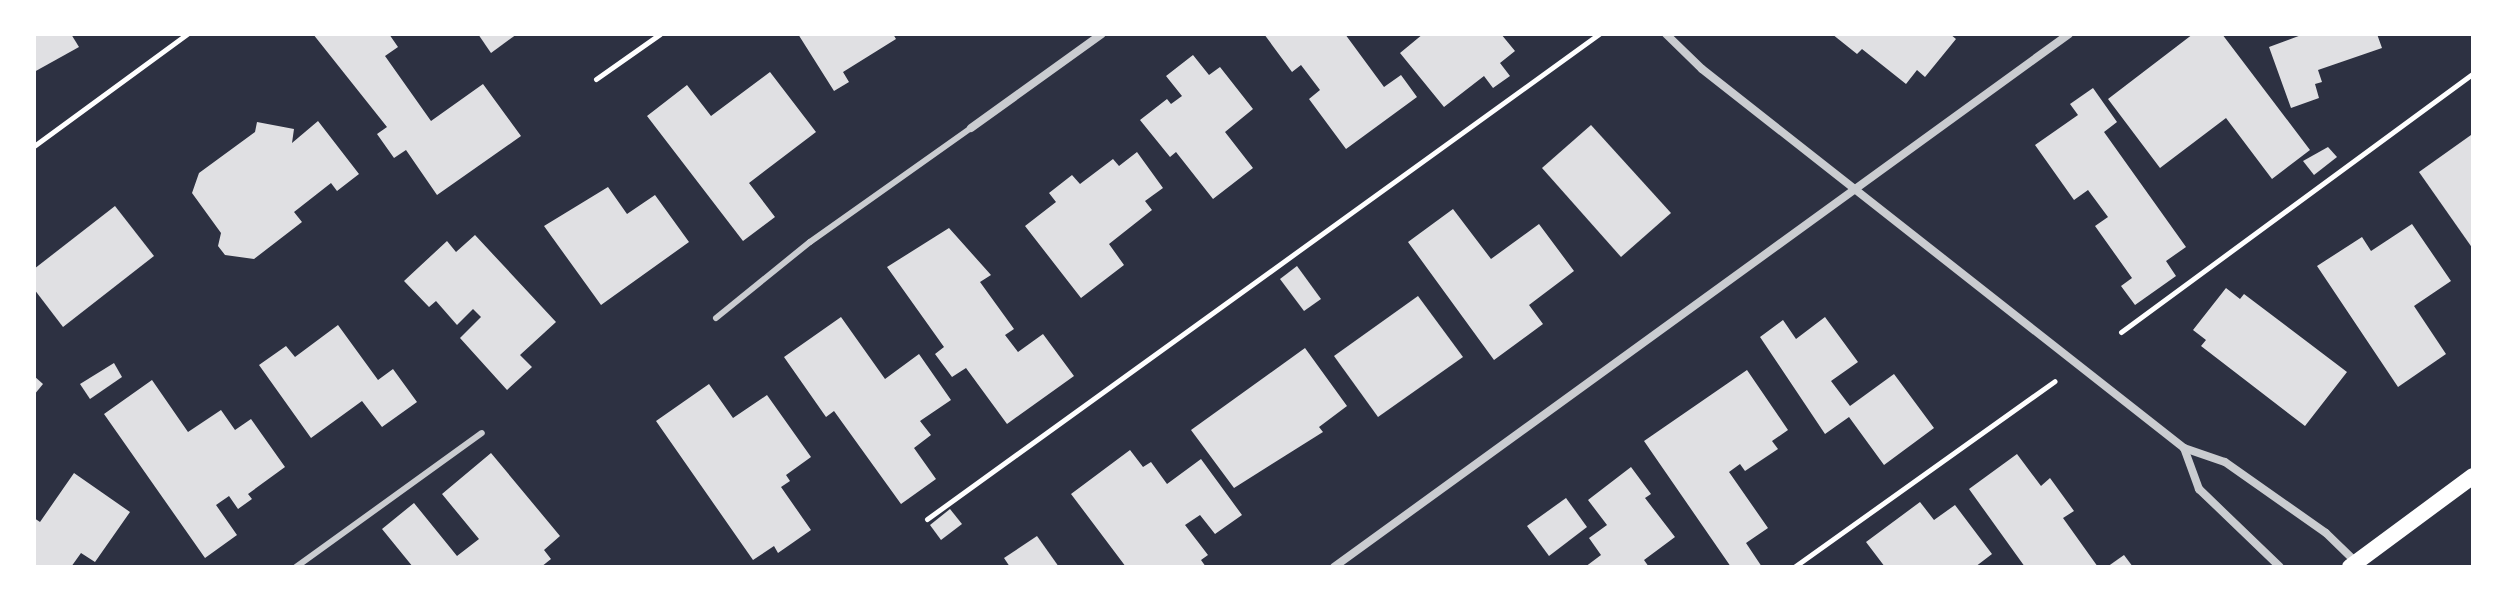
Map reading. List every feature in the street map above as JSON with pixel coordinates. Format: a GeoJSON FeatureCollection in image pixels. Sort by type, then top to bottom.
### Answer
{"type":"FeatureCollection","features":[{"type":"Feature","properties":{"kind":"main road"},"geometry":{"type":"LineString","coordinates":[[2356,565],[2473,476]]}},
{"type":"Feature","properties":{"kind":"street"},"geometry":{"type":"LineString","coordinates":[[971,128],[1102,34]]}},
{"type":"Feature","properties":{"kind":"street"},"geometry":{"type":"LineString","coordinates":[[1666,34],[1702,69],[1859,189],[2184,448],[2225,462],[2326,533],[2356,565]]}},
{"type":"Feature","properties":{"kind":"street"},"geometry":{"type":"LineString","coordinates":[[1334,567],[2069,34]]}},
{"type":"Feature","properties":{"kind":"street"},"geometry":{"type":"LineString","coordinates":[[2184,448],[2199,489],[2280,567]]}},
{"type":"Feature","properties":{"kind":"lane"},"geometry":{"type":"LineString","coordinates":[[716,318],[810,242],[971,128]]}},
{"type":"Feature","properties":{"kind":"lane"},"geometry":{"type":"LineString","coordinates":[[296,567],[482,433]]}},
{"type":"Feature","properties":{"kind":"path"},"geometry":{"type":"LineString","coordinates":[[34,146],[187,34]]}},
{"type":"Feature","properties":{"kind":"path"},"geometry":{"type":"LineString","coordinates":[[596,79],[660,34]]}},
{"type":"Feature","properties":{"kind":"path"},"geometry":{"type":"LineString","coordinates":[[927,519],[1599,34]]}},
{"type":"Feature","properties":{"kind":"path"},"geometry":{"type":"LineString","coordinates":[[2121,332],[2473,73]]}},
{"type":"Feature","properties":{"kind":"path"},"geometry":{"type":"LineString","coordinates":[[1794,567],[2078,364]]}},
{"type":"Feature","properties":{"kind":"building"},"geometry":{"type":"Polygon","coordinates":[[[34,34],[71,34],[79,47],[34,72],[34,34]]]}},
{"type":"Feature","properties":{"kind":"building"},"geometry":{"type":"Polygon","coordinates":[[[313,34],[389,34],[398,47],[385,56],[431,121],[483,84],[521,136],[437,195],[406,150],[394,158],[377,134],[387,127],[313,34]]]}},
{"type":"Feature","properties":{"kind":"building"},"geometry":{"type":"Polygon","coordinates":[[[478,34],[517,34],[491,53],[478,34]]]}},
{"type":"Feature","properties":{"kind":"building"},"geometry":{"type":"Polygon","coordinates":[[[798,34],[893,34],[896,39],[843,72],[849,82],[834,91],[798,34]]]}},
{"type":"Feature","properties":{"kind":"building"},"geometry":{"type":"Polygon","coordinates":[[[1264,34],[1345,34],[1384,87],[1401,75],[1417,97],[1346,149],[1309,99],[1320,90],[1301,65],[1292,72],[1264,34]]]}},
{"type":"Feature","properties":{"kind":"building"},"geometry":{"type":"Polygon","coordinates":[[[1423,34],[1501,34],[1515,51],[1500,63],[1510,76],[1493,88],[1484,76],[1444,107],[1400,53],[1423,34]]]}},
{"type":"Feature","properties":{"kind":"building"},"geometry":{"type":"Polygon","coordinates":[[[1832,34],[1950,34],[1956,39],[1925,77],[1917,70],[1906,84],[1862,49],[1857,54],[1832,34]]]}},
{"type":"Feature","properties":{"kind":"building"},"geometry":{"type":"Polygon","coordinates":[[[2193,34],[2222,34],[2310,150],[2272,179],[2226,118],[2160,168],[2108,99],[2193,34]]]}},
{"type":"Feature","properties":{"kind":"building"},"geometry":{"type":"Polygon","coordinates":[[[2304,34],[2377,34],[2382,48],[2318,70],[2322,82],[2315,84],[2319,98],[2291,108],[2269,47],[2304,34]]]}},
{"type":"Feature","properties":{"kind":"building"},"geometry":{"type":"Polygon","coordinates":[[[1193,55],[1209,75],[1220,67],[1253,109],[1225,132],[1253,168],[1213,199],[1176,152],[1170,157],[1140,120],[1167,99],[1171,104],[1182,96],[1166,76],[1193,55]]]}},
{"type":"Feature","properties":{"kind":"building"},"geometry":{"type":"Polygon","coordinates":[[[770,72],[816,132],[749,183],[775,217],[743,241],[647,116],[687,85],[711,116],[770,72]]]}},
{"type":"Feature","properties":{"kind":"building"},"geometry":{"type":"Polygon","coordinates":[[[2093,88],[2117,122],[2104,132],[2186,247],[2166,261],[2176,276],[2135,305],[2121,286],[2132,278],[2095,226],[2108,217],[2088,190],[2074,200],[2035,145],[2078,115],[2070,104],[2093,88]]]}},
{"type":"Feature","properties":{"kind":"building"},"geometry":{"type":"Polygon","coordinates":[[[318,121],[359,174],[337,191],[331,183],[294,212],[302,222],[254,259],[225,255],[218,246],[221,233],[192,193],[199,173],[255,132],[257,122],[294,129],[292,143],[318,121]]]}},
{"type":"Feature","properties":{"kind":"building"},"geometry":{"type":"Polygon","coordinates":[[[1591,125],[1671,213],[1621,257],[1542,168],[1591,125]]]}},
{"type":"Feature","properties":{"kind":"building"},"geometry":{"type":"Polygon","coordinates":[[[2471,135],[2473,139],[2473,249],[2419,172],[2471,135]]]}},
{"type":"Feature","properties":{"kind":"building"},"geometry":{"type":"Polygon","coordinates":[[[2328,147],[2337,157],[2314,175],[2303,161],[2328,147]]]}},
{"type":"Feature","properties":{"kind":"building"},"geometry":{"type":"Polygon","coordinates":[[[1137,152],[1163,188],[1145,201],[1152,210],[1109,244],[1124,265],[1081,298],[1025,226],[1056,202],[1049,193],[1072,175],[1080,184],[1113,159],[1119,166],[1137,152]]]}},
{"type":"Feature","properties":{"kind":"building"},"geometry":{"type":"Polygon","coordinates":[[[608,187],[627,214],[655,195],[689,242],[601,305],[544,226],[608,187]]]}},
{"type":"Feature","properties":{"kind":"building"},"geometry":{"type":"Polygon","coordinates":[[[115,206],[154,256],[63,327],[34,289],[34,269],[115,206]]]}},
{"type":"Feature","properties":{"kind":"building"},"geometry":{"type":"Polygon","coordinates":[[[1453,209],[1491,259],[1539,224],[1574,271],[1529,305],[1543,324],[1494,360],[1408,242],[1453,209]]]}},
{"type":"Feature","properties":{"kind":"building"},"geometry":{"type":"Polygon","coordinates":[[[2412,224],[2451,281],[2414,306],[2446,354],[2398,387],[2317,266],[2362,237],[2371,251],[2412,224]]]}},
{"type":"Feature","properties":{"kind":"building"},"geometry":{"type":"Polygon","coordinates":[[[949,228],[991,275],[980,282],[1014,329],[1005,335],[1018,352],[1043,334],[1074,376],[1007,424],[966,368],[952,377],[935,354],[944,347],[887,267],[949,228]]]}},
{"type":"Feature","properties":{"kind":"building"},"geometry":{"type":"Polygon","coordinates":[[[475,235],[556,322],[520,355],[532,367],[507,390],[460,338],[481,317],[473,309],[457,325],[436,301],[429,307],[404,281],[447,241],[456,252],[475,235]]]}},
{"type":"Feature","properties":{"kind":"building"},"geometry":{"type":"Polygon","coordinates":[[[1297,266],[1321,299],[1304,311],[1280,279],[1297,266]]]}},
{"type":"Feature","properties":{"kind":"building"},"geometry":{"type":"Polygon","coordinates":[[[2226,288],[2240,299],[2244,294],[2347,372],[2305,426],[2201,346],[2206,340],[2193,330],[2226,288]]]}},
{"type":"Feature","properties":{"kind":"building"},"geometry":{"type":"Polygon","coordinates":[[[1418,296],[1463,357],[1378,417],[1334,356],[1418,296]]]}},
{"type":"Feature","properties":{"kind":"building"},"geometry":{"type":"Polygon","coordinates":[[[841,317],[885,379],[919,354],[951,400],[920,421],[931,435],[914,448],[936,479],[901,504],[834,411],[826,417],[784,357],[841,317]]]}},
{"type":"Feature","properties":{"kind":"building"},"geometry":{"type":"Polygon","coordinates":[[[1825,317],[1858,362],[1831,381],[1850,406],[1894,374],[1934,428],[1884,465],[1849,417],[1825,434],[1760,337],[1783,320],[1796,339],[1825,317]]]}},
{"type":"Feature","properties":{"kind":"building"},"geometry":{"type":"Polygon","coordinates":[[[338,325],[378,380],[393,369],[417,402],[382,427],[362,401],[311,438],[259,365],[286,346],[295,357],[338,325]]]}},
{"type":"Feature","properties":{"kind":"building"},"geometry":{"type":"Polygon","coordinates":[[[1305,348],[1347,406],[1319,427],[1323,432],[1234,488],[1191,430],[1305,348]]]}},
{"type":"Feature","properties":{"kind":"building"},"geometry":{"type":"Polygon","coordinates":[[[114,363],[122,377],[90,399],[80,384],[114,363]]]}},
{"type":"Feature","properties":{"kind":"building"},"geometry":{"type":"Polygon","coordinates":[[[1747,370],[1788,430],[1772,441],[1778,449],[1745,471],[1740,464],[1729,472],[1768,528],[1746,543],[1762,567],[1731,567],[1644,441],[1747,370]]]}},
{"type":"Feature","properties":{"kind":"building"},"geometry":{"type":"Polygon","coordinates":[[[34,376],[43,384],[34,395],[34,376]]]}},
{"type":"Feature","properties":{"kind":"building"},"geometry":{"type":"Polygon","coordinates":[[[152,380],[188,432],[221,410],[235,430],[251,419],[285,467],[248,494],[252,499],[238,509],[229,496],[216,505],[237,535],[205,558],[104,414],[152,380]]]}},
{"type":"Feature","properties":{"kind":"building"},"geometry":{"type":"Polygon","coordinates":[[[709,384],[733,418],[767,395],[811,457],[786,475],[790,481],[781,487],[811,530],[778,553],[774,546],[753,560],[656,421],[709,384]]]}},
{"type":"Feature","properties":{"kind":"building"},"geometry":{"type":"Polygon","coordinates":[[[1130,450],[1143,467],[1151,462],[1167,484],[1201,459],[1242,515],[1215,534],[1200,515],[1185,525],[1208,555],[1201,560],[1206,567],[1126,567],[1071,494],[1130,450]]]}},
{"type":"Feature","properties":{"kind":"building"},"geometry":{"type":"Polygon","coordinates":[[[491,453],[560,536],[544,550],[551,559],[541,567],[413,567],[382,529],[414,503],[457,556],[479,539],[442,494],[491,453]]]}},
{"type":"Feature","properties":{"kind":"building"},"geometry":{"type":"Polygon","coordinates":[[[2017,454],[2041,486],[2050,478],[2074,511],[2063,518],[2098,567],[2025,567],[1969,489],[2017,454]]]}},
{"type":"Feature","properties":{"kind":"building"},"geometry":{"type":"Polygon","coordinates":[[[1631,467],[1651,494],[1645,498],[1675,537],[1644,560],[1649,567],[1585,567],[1601,555],[1589,538],[1607,525],[1588,500],[1631,467]]]}},
{"type":"Feature","properties":{"kind":"building"},"geometry":{"type":"Polygon","coordinates":[[[74,473],[130,512],[95,562],[81,553],[71,567],[34,567],[34,518],[40,522],[74,473]]]}},
{"type":"Feature","properties":{"kind":"building"},"geometry":{"type":"Polygon","coordinates":[[[1566,498],[1587,527],[1549,556],[1527,526],[1566,498]]]}},
{"type":"Feature","properties":{"kind":"building"},"geometry":{"type":"Polygon","coordinates":[[[1920,502],[1934,520],[1955,505],[1992,554],[1975,567],[1885,567],[1866,542],[1920,502]]]}},
{"type":"Feature","properties":{"kind":"building"},"geometry":{"type":"Polygon","coordinates":[[[950,509],[962,524],[941,540],[930,525],[950,509]]]}},
{"type":"Feature","properties":{"kind":"building"},"geometry":{"type":"Polygon","coordinates":[[[1037,536],[1059,567],[1010,567],[1004,558],[1037,536]]]}},
{"type":"Feature","properties":{"kind":"building"},"geometry":{"type":"Polygon","coordinates":[[[2124,555],[2133,567],[2107,567],[2124,555]]]}}]}
